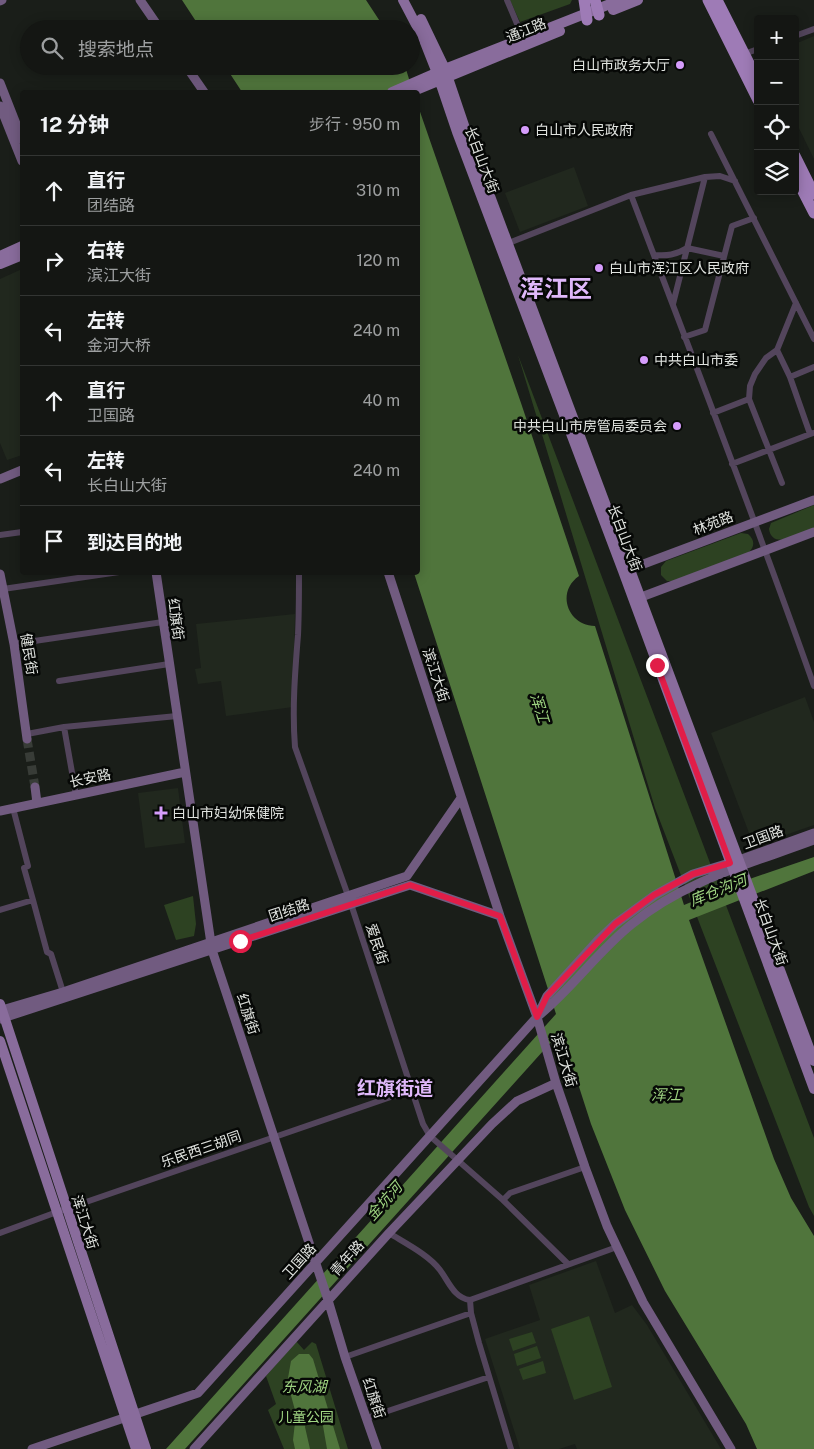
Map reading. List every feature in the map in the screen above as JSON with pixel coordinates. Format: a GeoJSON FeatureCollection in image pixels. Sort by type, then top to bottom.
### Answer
{"type":"FeatureCollection","features":[{"type":"Feature","properties":{"kind":"highway"},"geometry":{"type":"LineString","coordinates":[[584,0],[586,17]]}},
{"type":"Feature","properties":{"kind":"highway"},"geometry":{"type":"LineString","coordinates":[[708,0],[754,92]]}},
{"type":"Feature","properties":{"kind":"highway"},"geometry":{"type":"LineString","coordinates":[[717,0],[754,73]]}},
{"type":"Feature","properties":{"kind":"highway"},"geometry":{"type":"LineString","coordinates":[[799,164],[814,194]]}},
{"type":"Feature","properties":{"kind":"highway"},"geometry":{"type":"LineString","coordinates":[[799,184],[814,213]]}},
{"type":"Feature","properties":{"kind":"main road","name":"长白山大街"},"geometry":{"type":"LineString","coordinates":[[404,0],[414,20]]}},
{"type":"Feature","properties":{"kind":"main road","name":"长白山大街"},"geometry":{"type":"LineString","coordinates":[[411,0],[432,38],[451,117],[504,245],[627,570],[735,865],[814,1061]]}},
{"type":"Feature","properties":{"kind":"main road","name":"通江路"},"geometry":{"type":"LineString","coordinates":[[442,75],[586,17],[598,8],[620,0]]}},
{"type":"Feature","properties":{"kind":"main road","name":"通江路"},"geometry":{"type":"LineString","coordinates":[[598,8],[638,0]]}},
{"type":"Feature","properties":{"kind":"main road","name":"通江路"},"geometry":{"type":"LineString","coordinates":[[424,83],[523,38],[586,17]]}},
{"type":"Feature","properties":{"kind":"main road","name":"长白山大街"},"geometry":{"type":"LineString","coordinates":[[420,32],[442,75]]}},
{"type":"Feature","properties":{"kind":"main road"},"geometry":{"type":"LineString","coordinates":[[399,90],[424,83]]}},
{"type":"Feature","properties":{"kind":"main road"},"geometry":{"type":"LineString","coordinates":[[414,90],[424,83]]}},
{"type":"Feature","properties":{"kind":"main road"},"geometry":{"type":"LineString","coordinates":[[0,256],[20,247]]}},
{"type":"Feature","properties":{"kind":"main road"},"geometry":{"type":"LineString","coordinates":[[0,264],[20,256]]}},
{"type":"Feature","properties":{"kind":"main road","name":"长白山大街"},"geometry":{"type":"LineString","coordinates":[[748,897],[814,1089]]}},
{"type":"Feature","properties":{"kind":"main road","name":"浑江大街"},"geometry":{"type":"LineString","coordinates":[[1,1012],[62,1210],[130,1415],[146,1449]]}},
{"type":"Feature","properties":{"kind":"main road","name":"浑江大街"},"geometry":{"type":"LineString","coordinates":[[0,1041],[62,1210]]}},
{"type":"Feature","properties":{"kind":"main road","name":"浑江大街"},"geometry":{"type":"LineString","coordinates":[[130,1415],[136,1449]]}},
{"type":"Feature","properties":{"kind":"street"},"geometry":{"type":"LineString","coordinates":[[140,0],[154,20]]}},
{"type":"Feature","properties":{"kind":"street"},"geometry":{"type":"LineString","coordinates":[[506,0],[523,38]]}},
{"type":"Feature","properties":{"kind":"street"},"geometry":{"type":"LineString","coordinates":[[799,35],[814,29]]}},
{"type":"Feature","properties":{"kind":"street"},"geometry":{"type":"LineString","coordinates":[[744,54],[754,50]]}},
{"type":"Feature","properties":{"kind":"street"},"geometry":{"type":"LineString","coordinates":[[192,75],[203,90]]}},
{"type":"Feature","properties":{"kind":"street"},"geometry":{"type":"LineString","coordinates":[[0,83],[20,134]]}},
{"type":"Feature","properties":{"kind":"street"},"geometry":{"type":"LineString","coordinates":[[0,106],[20,155]]}},
{"type":"Feature","properties":{"kind":"street"},"geometry":{"type":"LineString","coordinates":[[711,134],[814,339]]}},
{"type":"Feature","properties":{"kind":"street"},"geometry":{"type":"LineString","coordinates":[[504,245],[631,195],[706,177],[720,176],[735,181]]}},
{"type":"Feature","properties":{"kind":"street"},"geometry":{"type":"LineString","coordinates":[[673,304],[706,177]]}},
{"type":"Feature","properties":{"kind":"street"},"geometry":{"type":"LineString","coordinates":[[631,195],[732,464],[756,522],[814,686]]}},
{"type":"Feature","properties":{"kind":"street"},"geometry":{"type":"LineString","coordinates":[[684,337],[705,330],[732,226],[754,218]]}},
{"type":"Feature","properties":{"kind":"street"},"geometry":{"type":"LineString","coordinates":[[654,255],[669,256],[687,248],[724,256]]}},
{"type":"Feature","properties":{"kind":"street"},"geometry":{"type":"LineString","coordinates":[[782,483],[749,399],[750,386],[755,374],[766,358],[777,350],[796,303]]}},
{"type":"Feature","properties":{"kind":"street"},"geometry":{"type":"LineString","coordinates":[[732,464],[812,434],[790,377],[777,350]]}},
{"type":"Feature","properties":{"kind":"street"},"geometry":{"type":"LineString","coordinates":[[790,377],[814,367]]}},
{"type":"Feature","properties":{"kind":"street"},"geometry":{"type":"LineString","coordinates":[[713,413],[749,399]]}},
{"type":"Feature","properties":{"kind":"street"},"geometry":{"type":"LineString","coordinates":[[0,479],[20,471]]}},
{"type":"Feature","properties":{"kind":"street","name":"林苑路"},"geometry":{"type":"LineString","coordinates":[[627,570],[814,500]]}},
{"type":"Feature","properties":{"kind":"street"},"geometry":{"type":"LineString","coordinates":[[0,535],[20,532]]}},
{"type":"Feature","properties":{"kind":"street"},"geometry":{"type":"LineString","coordinates":[[637,598],[814,532]]}},
{"type":"Feature","properties":{"kind":"street","name":"健民街"},"geometry":{"type":"LineString","coordinates":[[0,574],[14,644],[27,737]]}},
{"type":"Feature","properties":{"kind":"street"},"geometry":{"type":"LineString","coordinates":[[3,589],[99,575]]}},
{"type":"Feature","properties":{"kind":"street","name":"红旗街"},"geometry":{"type":"LineString","coordinates":[[156,575],[211,946],[376,1449]]}},
{"type":"Feature","properties":{"kind":"street","name":"爱民街"},"geometry":{"type":"LineString","coordinates":[[299,575],[293,729],[295,747],[349,901],[422,1124],[433,1139],[503,1200],[568,1264]]}},
{"type":"Feature","properties":{"kind":"street","name":"滨江大街"},"geometry":{"type":"LineString","coordinates":[[389,575],[500,916],[537,1017],[556,1083],[584,1166],[607,1226],[661,1335],[731,1449]]}},
{"type":"Feature","properties":{"kind":"street"},"geometry":{"type":"LineString","coordinates":[[14,644],[163,622]]}},
{"type":"Feature","properties":{"kind":"street"},"geometry":{"type":"LineString","coordinates":[[59,680],[169,664]]}},
{"type":"Feature","properties":{"kind":"street"},"geometry":{"type":"LineString","coordinates":[[27,737],[64,727],[177,716]]}},
{"type":"Feature","properties":{"kind":"street"},"geometry":{"type":"LineString","coordinates":[[64,727],[76,795]]}},
{"type":"Feature","properties":{"kind":"street","name":"长安路"},"geometry":{"type":"LineString","coordinates":[[0,811],[185,772]]}},
{"type":"Feature","properties":{"kind":"street"},"geometry":{"type":"LineString","coordinates":[[35,787],[36,803]]}},
{"type":"Feature","properties":{"kind":"street"},"geometry":{"type":"LineString","coordinates":[[461,798],[409,880],[500,916]]}},
{"type":"Feature","properties":{"kind":"street"},"geometry":{"type":"LineString","coordinates":[[13,808],[28,866],[24,868],[47,952],[51,954],[63,992]]}},
{"type":"Feature","properties":{"kind":"street","name":"卫国路"},"geometry":{"type":"LineString","coordinates":[[735,865],[814,833]]}},
{"type":"Feature","properties":{"kind":"street","name":"卫国路"},"geometry":{"type":"LineString","coordinates":[[695,878],[814,840]]}},
{"type":"Feature","properties":{"kind":"street"},"geometry":{"type":"LineString","coordinates":[[537,1017],[547,996],[615,924],[654,895],[695,878]]}},
{"type":"Feature","properties":{"kind":"street"},"geometry":{"type":"LineString","coordinates":[[537,1017],[630,925],[695,878]]}},
{"type":"Feature","properties":{"kind":"street","name":"团结路"},"geometry":{"type":"LineString","coordinates":[[1,1012],[211,946],[409,880]]}},
{"type":"Feature","properties":{"kind":"street"},"geometry":{"type":"LineString","coordinates":[[0,910],[33,900]]}},
{"type":"Feature","properties":{"kind":"street","name":"团结路"},"geometry":{"type":"LineString","coordinates":[[1,1012],[211,946]]}},
{"type":"Feature","properties":{"kind":"street","name":"卫国路"},"geometry":{"type":"LineString","coordinates":[[32,1449],[198,1393],[317,1267],[433,1139],[537,1017]]}},
{"type":"Feature","properties":{"kind":"street","name":"青年路"},"geometry":{"type":"LineString","coordinates":[[194,1449],[327,1297],[457,1159],[509,1107],[530,1094],[556,1083]]}},
{"type":"Feature","properties":{"kind":"street","name":"乐民西三胡同"},"geometry":{"type":"LineString","coordinates":[[0,1233],[411,1090]]}},
{"type":"Feature","properties":{"kind":"street"},"geometry":{"type":"LineString","coordinates":[[503,1200],[510,1193],[584,1166]]}},
{"type":"Feature","properties":{"kind":"street"},"geometry":{"type":"LineString","coordinates":[[388,1233],[414,1248],[439,1268],[457,1295],[470,1300],[617,1247]]}},
{"type":"Feature","properties":{"kind":"street"},"geometry":{"type":"LineString","coordinates":[[470,1300],[471,1314],[511,1449]]}},
{"type":"Feature","properties":{"kind":"street"},"geometry":{"type":"LineString","coordinates":[[345,1358],[471,1314]]}},
{"type":"Feature","properties":{"kind":"street"},"geometry":{"type":"LineString","coordinates":[[366,1418],[489,1377]]}},
{"type":"Feature","properties":{"kind":"shaded area"},"geometry":{"type":"Polygon","coordinates":[[[814,36],[814,159],[799,128],[799,42],[814,36]]]}},
{"type":"Feature","properties":{"kind":"shaded area"},"geometry":{"type":"Polygon","coordinates":[[[574,167],[588,206],[520,232],[505,193],[574,167]]]}},
{"type":"Feature","properties":{"kind":"shaded area"},"geometry":{"type":"Polygon","coordinates":[[[20,270],[20,456],[7,460],[0,443],[0,279],[20,270]]]}},
{"type":"Feature","properties":{"kind":"shaded area"},"geometry":{"type":"Polygon","coordinates":[[[295,614],[293,707],[226,716],[221,681],[198,684],[195,669],[201,668],[196,624],[295,614]]]}},
{"type":"Feature","properties":{"kind":"shaded area"},"geometry":{"type":"Polygon","coordinates":[[[805,697],[814,722],[814,825],[754,846],[711,733],[805,697]]]}},
{"type":"Feature","properties":{"kind":"shaded area","name":"白山市妇幼保健院"},"geometry":{"type":"Polygon","coordinates":[[[178,788],[185,843],[145,848],[138,793],[178,788]]]}},
{"type":"Feature","properties":{"kind":"shaded area"},"geometry":{"type":"Polygon","coordinates":[[[596,1261],[615,1313],[632,1305],[647,1325],[721,1449],[577,1449],[575,1444],[559,1449],[520,1449],[485,1339],[540,1320],[529,1285],[596,1261]]]}},
{"type":"Feature","properties":{"kind":"green space"},"geometry":{"type":"Polygon","coordinates":[[[510,0],[572,0],[570,4],[520,22],[510,0]]]}},
{"type":"Feature","properties":{"kind":"green space"},"geometry":{"type":"Polygon","coordinates":[[[518,355],[814,1138],[814,1216],[655,808],[518,355]]]}},
{"type":"Feature","properties":{"kind":"green space"},"geometry":{"type":"Polygon","coordinates":[[[814,505],[814,528],[788,539],[776,539],[771,535],[769,529],[771,523],[814,505]]]}},
{"type":"Feature","properties":{"kind":"green space"},"geometry":{"type":"Polygon","coordinates":[[[741,533],[748,534],[753,541],[753,546],[748,553],[673,581],[667,581],[661,575],[661,567],[666,561],[741,533]]]}},
{"type":"Feature","properties":{"kind":"green space"},"geometry":{"type":"Polygon","coordinates":[[[193,896],[196,924],[194,936],[176,940],[164,905],[193,896]]]}},
{"type":"Feature","properties":{"kind":"green space"},"geometry":{"type":"Polygon","coordinates":[[[589,1316],[612,1387],[574,1400],[551,1329],[589,1316]]]}},
{"type":"Feature","properties":{"kind":"green space"},"geometry":{"type":"Polygon","coordinates":[[[532,1332],[536,1343],[513,1351],[509,1339],[532,1332]]]}},
{"type":"Feature","properties":{"kind":"green space","name":"儿童公园"},"geometry":{"type":"Polygon","coordinates":[[[296,1341],[304,1350],[312,1342],[316,1344],[348,1449],[284,1449],[268,1410],[276,1404],[266,1376],[296,1341]]]}},
{"type":"Feature","properties":{"kind":"green space"},"geometry":{"type":"Polygon","coordinates":[[[537,1346],[541,1358],[517,1366],[514,1354],[537,1346]]]}},
{"type":"Feature","properties":{"kind":"green space"},"geometry":{"type":"Polygon","coordinates":[[[543,1361],[546,1373],[523,1380],[519,1369],[543,1361]]]}},
{"type":"Feature","properties":{"kind":"water"},"geometry":{"type":"Polygon","coordinates":[[[182,0],[366,0],[379,20],[195,20],[182,0]]]}},
{"type":"Feature","properties":{"kind":"water"},"geometry":{"type":"Polygon","coordinates":[[[231,75],[408,75],[412,90],[241,90],[231,75]]]}},
{"type":"Feature","properties":{"kind":"water","name":"浑江"},"geometry":{"type":"Polygon","coordinates":[[[420,112],[579,576],[568,590],[568,607],[577,620],[595,626],[684,905],[738,883],[814,857],[814,871],[689,920],[774,1159],[791,1198],[814,1236],[814,1449],[757,1449],[746,1424],[665,1291],[625,1210],[591,1124],[561,1031],[185,1449],[166,1449],[556,1014],[415,575],[420,575],[420,112]]]}},
{"type":"Feature","properties":{"kind":"water","name":"东风湖"},"geometry":{"type":"Polygon","coordinates":[[[299,1354],[309,1354],[313,1359],[340,1449],[327,1449],[323,1426],[316,1414],[313,1413],[308,1415],[305,1427],[310,1449],[295,1449],[293,1440],[296,1414],[288,1378],[291,1361],[299,1354]]]}},
{"type":"Feature","properties":{"kind":"tunnel"},"geometry":{"type":"LineString","coordinates":[[27,739],[35,787]]}},
{"type":"Feature","properties":{"kind":"place","name":"白山市政务大厅"},"geometry":{"type":"Point","coordinates":[680,65]}},
{"type":"Feature","properties":{"kind":"place","name":"白山市人民政府"},"geometry":{"type":"Point","coordinates":[525,130]}},
{"type":"Feature","properties":{"kind":"place","name":"白山市浑江区人民政府"},"geometry":{"type":"Point","coordinates":[599,268]}},
{"type":"Feature","properties":{"kind":"place","name":"中共白山市委"},"geometry":{"type":"Point","coordinates":[644,360]}},
{"type":"Feature","properties":{"kind":"place","name":"中共白山市房管局委员会"},"geometry":{"type":"Point","coordinates":[677,426]}},
{"type":"Feature","properties":{"kind":"place","name":"白山市妇幼保健院"},"geometry":{"type":"Point","coordinates":[161,813]}},
{"type":"Feature","properties":{"kind":"district","name":"浑江区"},"geometry":{"type":"Point","coordinates":[556,288]}},
{"type":"Feature","properties":{"kind":"district","name":"红旗街道"},"geometry":{"type":"Point","coordinates":[395,1088]}},
{"type":"Feature","properties":{"kind":"route"},"geometry":{"type":"LineString","coordinates":[[240,941],[410,885],[500,916],[537,1017],[547,996],[615,924],[638,906],[668,887],[693,874],[730,863],[657,665]]}},
{"type":"Feature","properties":{"kind":"water label","name":"库仓沟河"},"geometry":{"type":"Point","coordinates":[718,890]}},
{"type":"Feature","properties":{"kind":"water label","name":"金坑河"},"geometry":{"type":"Point","coordinates":[384,1201]}}]}
